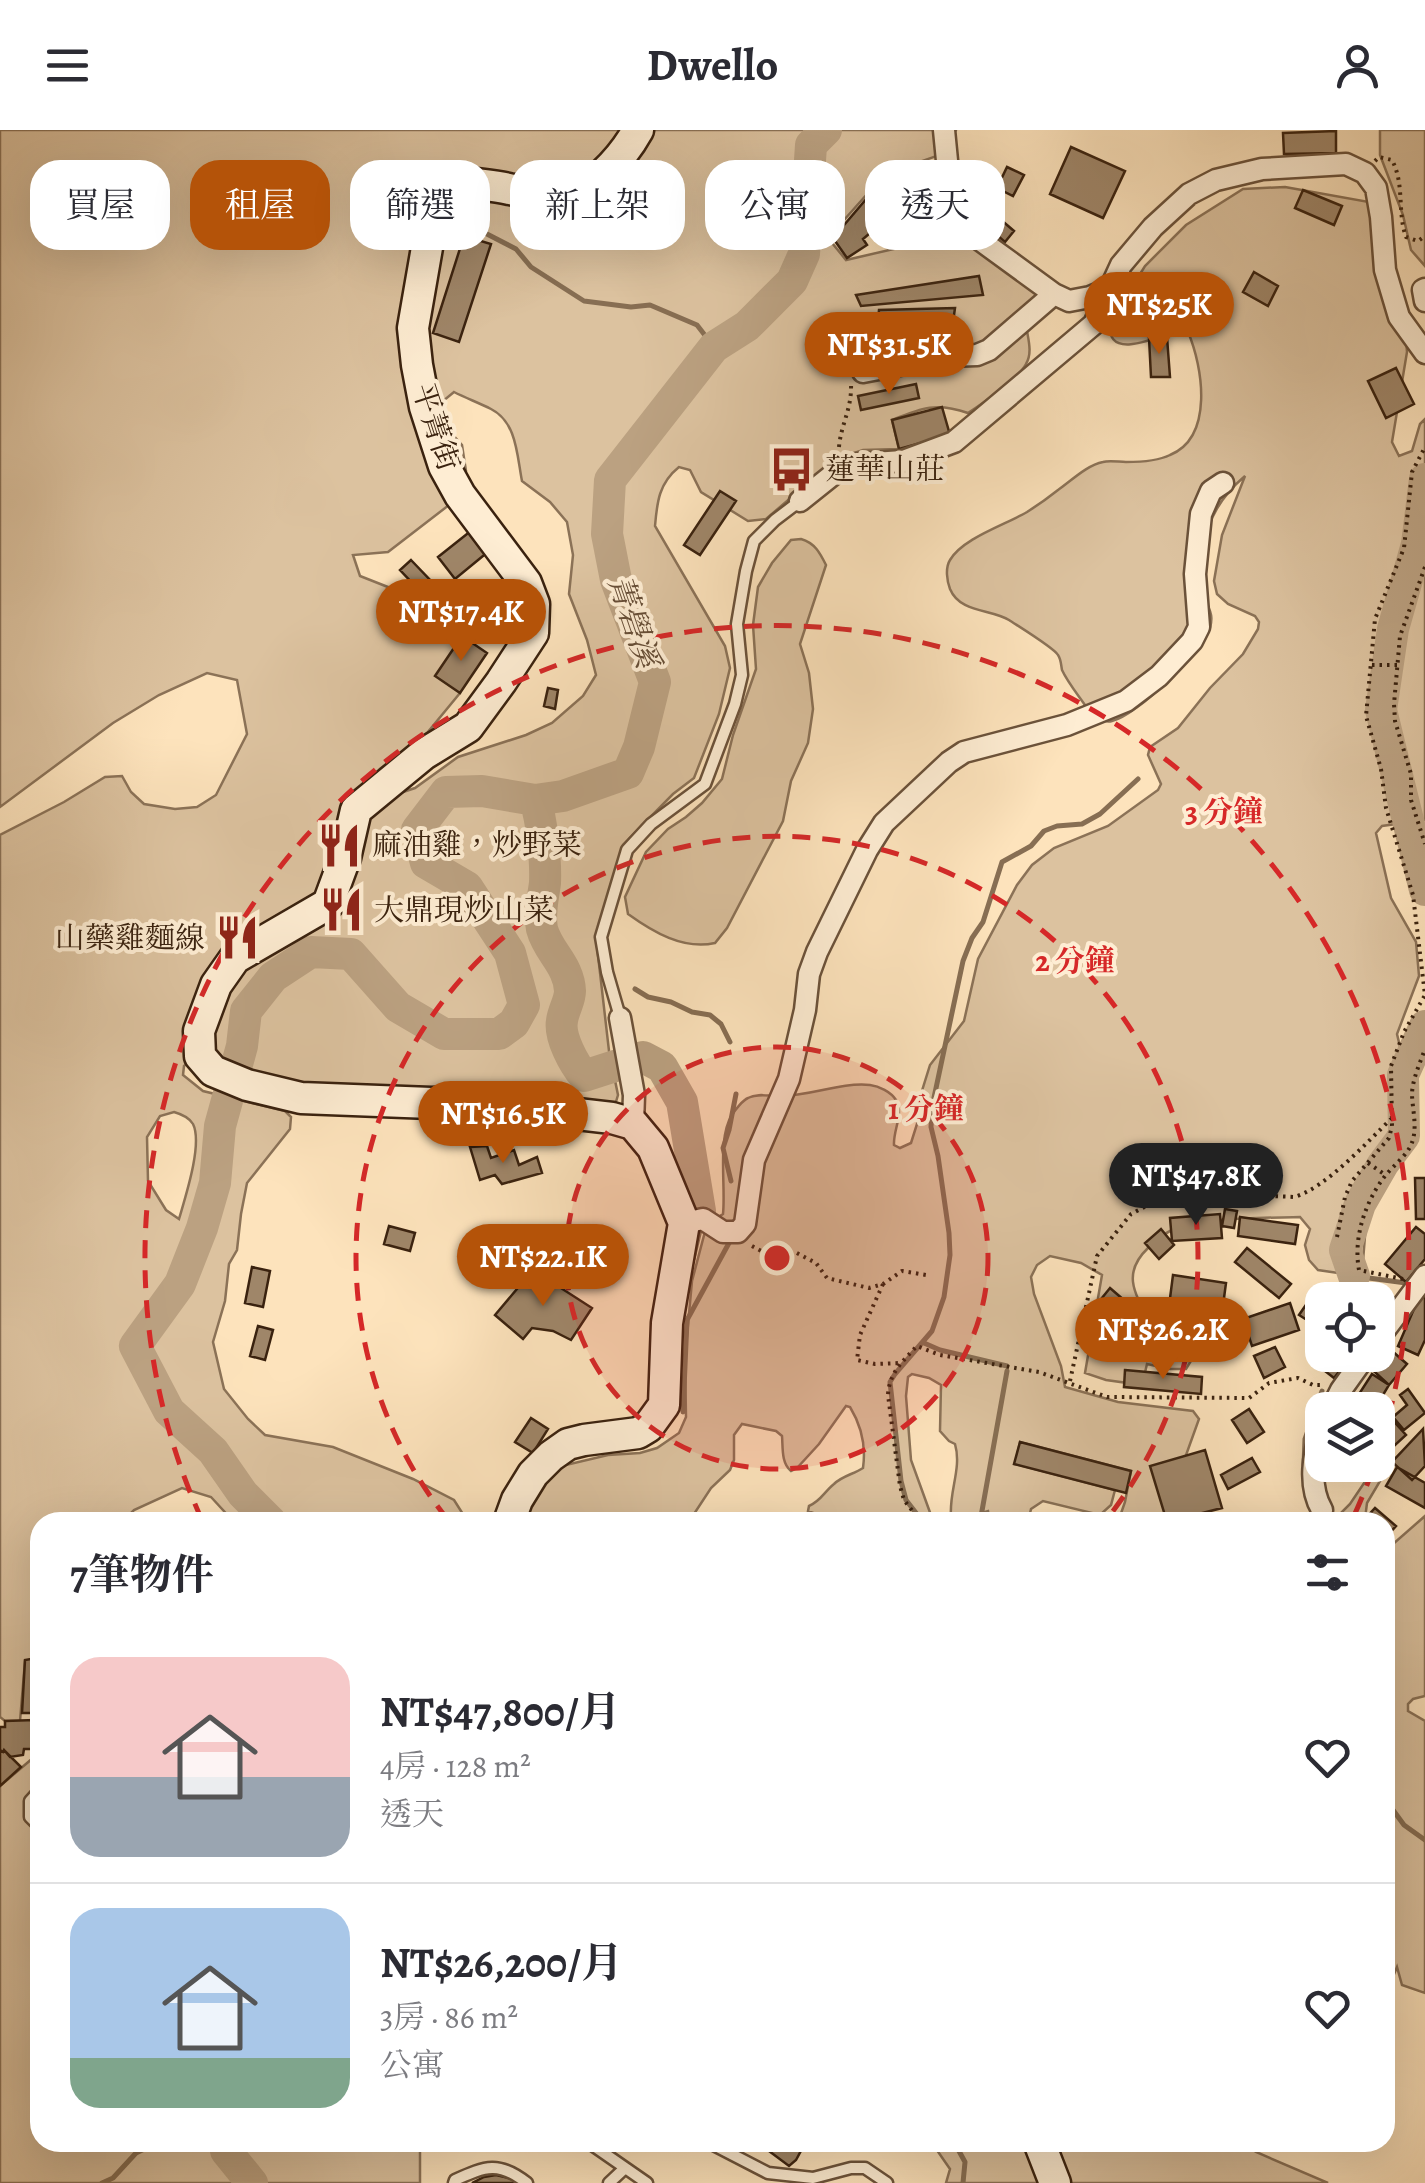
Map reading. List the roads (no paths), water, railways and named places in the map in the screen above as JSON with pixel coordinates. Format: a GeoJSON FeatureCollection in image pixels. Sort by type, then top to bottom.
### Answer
{"type":"FeatureCollection","features":[{"type":"Feature","properties":{"kind":"street"},"geometry":{"type":"LineString","coordinates":[[944,130],[949,180],[958,213],[980,240],[1054,294],[1069,300],[1109,290]]}},
{"type":"Feature","properties":{"kind":"street","name":"平菁街"},"geometry":{"type":"LineString","coordinates":[[634,1110],[612,1118],[511,1102],[301,1098],[247,1086],[213,1071],[200,1056],[199,1031],[216,986],[234,958],[328,904],[345,858],[356,810],[424,754],[468,728],[533,633],[534,604],[526,582],[460,495],[444,466],[425,407],[413,328],[429,236],[446,202],[470,183],[554,199],[572,195],[596,180],[626,150],[638,131]]}},
{"type":"Feature","properties":{"kind":"street"},"geometry":{"type":"LineString","coordinates":[[800,501],[845,466],[903,462],[954,442],[1094,324],[1121,265],[1153,227],[1189,194],[1216,180],[1262,168],[1346,164],[1365,172],[1376,188],[1384,270],[1400,317],[1425,353]]}},
{"type":"Feature","properties":{"kind":"street"},"geometry":{"type":"LineString","coordinates":[[1425,289],[1425,301]]}},
{"type":"Feature","properties":{"kind":"street"},"geometry":{"type":"LineString","coordinates":[[857,377],[989,350],[1054,294]]}},
{"type":"Feature","properties":{"kind":"street"},"geometry":{"type":"LineString","coordinates":[[684,1223],[703,1219],[724,1232],[738,1232],[746,1224],[754,1160],[789,1079],[809,974],[866,850],[884,823],[964,752],[1067,725],[1126,701],[1159,676],[1192,641],[1199,627],[1194,574],[1202,514],[1211,491],[1223,482]]}},
{"type":"Feature","properties":{"kind":"street"},"geometry":{"type":"LineString","coordinates":[[512,1512],[533,1474],[568,1444],[638,1433],[648,1428],[664,1405],[667,1323],[684,1223],[634,1110],[620,1018]]}},
{"type":"Feature","properties":{"kind":"street"},"geometry":{"type":"LineString","coordinates":[[1395,1312],[1417,1278]]}},
{"type":"Feature","properties":{"kind":"street"},"geometry":{"type":"LineString","coordinates":[[1314,1482],[1315,1498],[1322,1512]]}},
{"type":"Feature","properties":{"kind":"street"},"geometry":{"type":"LineString","coordinates":[[1042,2152],[1055,2183]]}},
{"type":"Feature","properties":{"kind":"lane"},"geometry":{"type":"LineString","coordinates":[[620,1018],[600,937],[628,850],[651,824],[705,784],[736,704],[742,675],[737,624],[754,540],[800,501]]}},
{"type":"Feature","properties":{"kind":"lane"},"geometry":{"type":"LineString","coordinates":[[602,2152],[647,2183]]}},
{"type":"Feature","properties":{"kind":"lane"},"geometry":{"type":"LineString","coordinates":[[727,2152],[768,2173],[813,2178],[866,2168],[887,2183]]}},
{"type":"Feature","properties":{"kind":"lane"},"geometry":{"type":"LineString","coordinates":[[454,2183],[478,2170],[503,2168],[526,2183]]}},
{"type":"Feature","properties":{"kind":"lane"},"geometry":{"type":"LineString","coordinates":[[609,2183],[625,2168]]}},
{"type":"Feature","properties":{"kind":"waterway","name":"菁礐溪"},"geometry":{"type":"LineString","coordinates":[[261,1512],[243,1494],[213,1451],[169,1411],[135,1346],[180,1284],[202,1228],[215,1183],[220,1126],[242,1046],[246,1011],[273,977],[311,952],[351,954],[398,1007],[444,1034],[499,1034],[514,1023],[524,1005],[510,953],[467,887],[426,863],[417,830],[446,792],[482,791],[535,800],[563,796],[628,773],[639,747],[655,682],[616,580],[607,534],[610,480],[714,347],[747,326],[792,281],[804,254],[811,145],[826,130]]}},
{"type":"Feature","properties":{"kind":"waterway"},"geometry":{"type":"LineString","coordinates":[[490,236],[516,249],[531,267],[584,301],[631,307],[650,305],[697,325],[714,347]]}},
{"type":"Feature","properties":{"kind":"waterway"},"geometry":{"type":"LineString","coordinates":[[1425,479],[1417,544],[1393,629],[1381,710],[1425,890]]}},
{"type":"Feature","properties":{"kind":"waterway"},"geometry":{"type":"LineString","coordinates":[[915,1512],[906,1500],[901,1481],[890,1382],[932,1331],[944,1297],[949,1233],[931,1127],[932,1107],[963,961],[983,922],[1002,862],[1031,846],[1044,831],[1082,824],[1100,814],[1138,779]]}},
{"type":"Feature","properties":{"kind":"waterway"},"geometry":{"type":"LineString","coordinates":[[535,800],[545,864],[542,929],[569,982],[562,1021],[565,1042],[584,1076],[643,1057],[662,1067],[682,1102],[700,1211]]}},
{"type":"Feature","properties":{"kind":"waterway"},"geometry":{"type":"LineString","coordinates":[[635,989],[648,997],[710,1015],[721,1024],[730,1042]]}},
{"type":"Feature","properties":{"kind":"waterway"},"geometry":{"type":"LineString","coordinates":[[1354,1276],[1345,1250],[1360,1204],[1404,1136],[1403,1075],[1425,1026]]}},
{"type":"Feature","properties":{"kind":"waterway"},"geometry":{"type":"LineString","coordinates":[[1418,1038],[1425,1041]]}},
{"type":"Feature","properties":{"kind":"waterway"},"geometry":{"type":"LineString","coordinates":[[731,1181],[723,1148],[736,1094]]}},
{"type":"Feature","properties":{"kind":"waterway"},"geometry":{"type":"LineString","coordinates":[[693,1259],[700,1230],[704,1230]]}},
{"type":"Feature","properties":{"kind":"waterway"},"geometry":{"type":"LineString","coordinates":[[683,1412],[687,1320],[729,1243],[722,1240]]}},
{"type":"Feature","properties":{"kind":"waterway"},"geometry":{"type":"LineString","coordinates":[[1355,1282],[1354,1276],[1406,1283]]}},
{"type":"Feature","properties":{"kind":"waterway"},"geometry":{"type":"LineString","coordinates":[[924,1343],[1007,1366]]}},
{"type":"Feature","properties":{"kind":"waterway"},"geometry":{"type":"LineString","coordinates":[[982,1512],[1007,1371]]}},
{"type":"Feature","properties":{"kind":"waterway"},"geometry":{"type":"LineString","coordinates":[[1304,1465],[1305,1439],[1322,1391]]}},
{"type":"Feature","properties":{"kind":"waterway"},"geometry":{"type":"LineString","coordinates":[[1395,1813],[1404,1825],[1425,1840]]}},
{"type":"Feature","properties":{"kind":"waterway"},"geometry":{"type":"LineString","coordinates":[[102,2183],[113,2178],[138,2152]]}},
{"type":"Feature","properties":{"kind":"waterway"},"geometry":{"type":"LineString","coordinates":[[227,2152],[252,2183]]}},
{"type":"Feature","properties":{"kind":"waterway"},"geometry":{"type":"LineString","coordinates":[[960,2152],[965,2162],[963,2183]]}},
{"type":"Feature","properties":{"kind":"place","name":"蓮華山莊"},"geometry":{"type":"Point","coordinates":[792,469]}},
{"type":"Feature","properties":{"kind":"place","name":"麻油雞，炒野菜"},"geometry":{"type":"Point","coordinates":[339,845]}},
{"type":"Feature","properties":{"kind":"place","name":"大鼎現炒山菜"},"geometry":{"type":"Point","coordinates":[341,910]}},
{"type":"Feature","properties":{"kind":"place","name":"山藥雞麵線"},"geometry":{"type":"Point","coordinates":[238,938]}}]}
